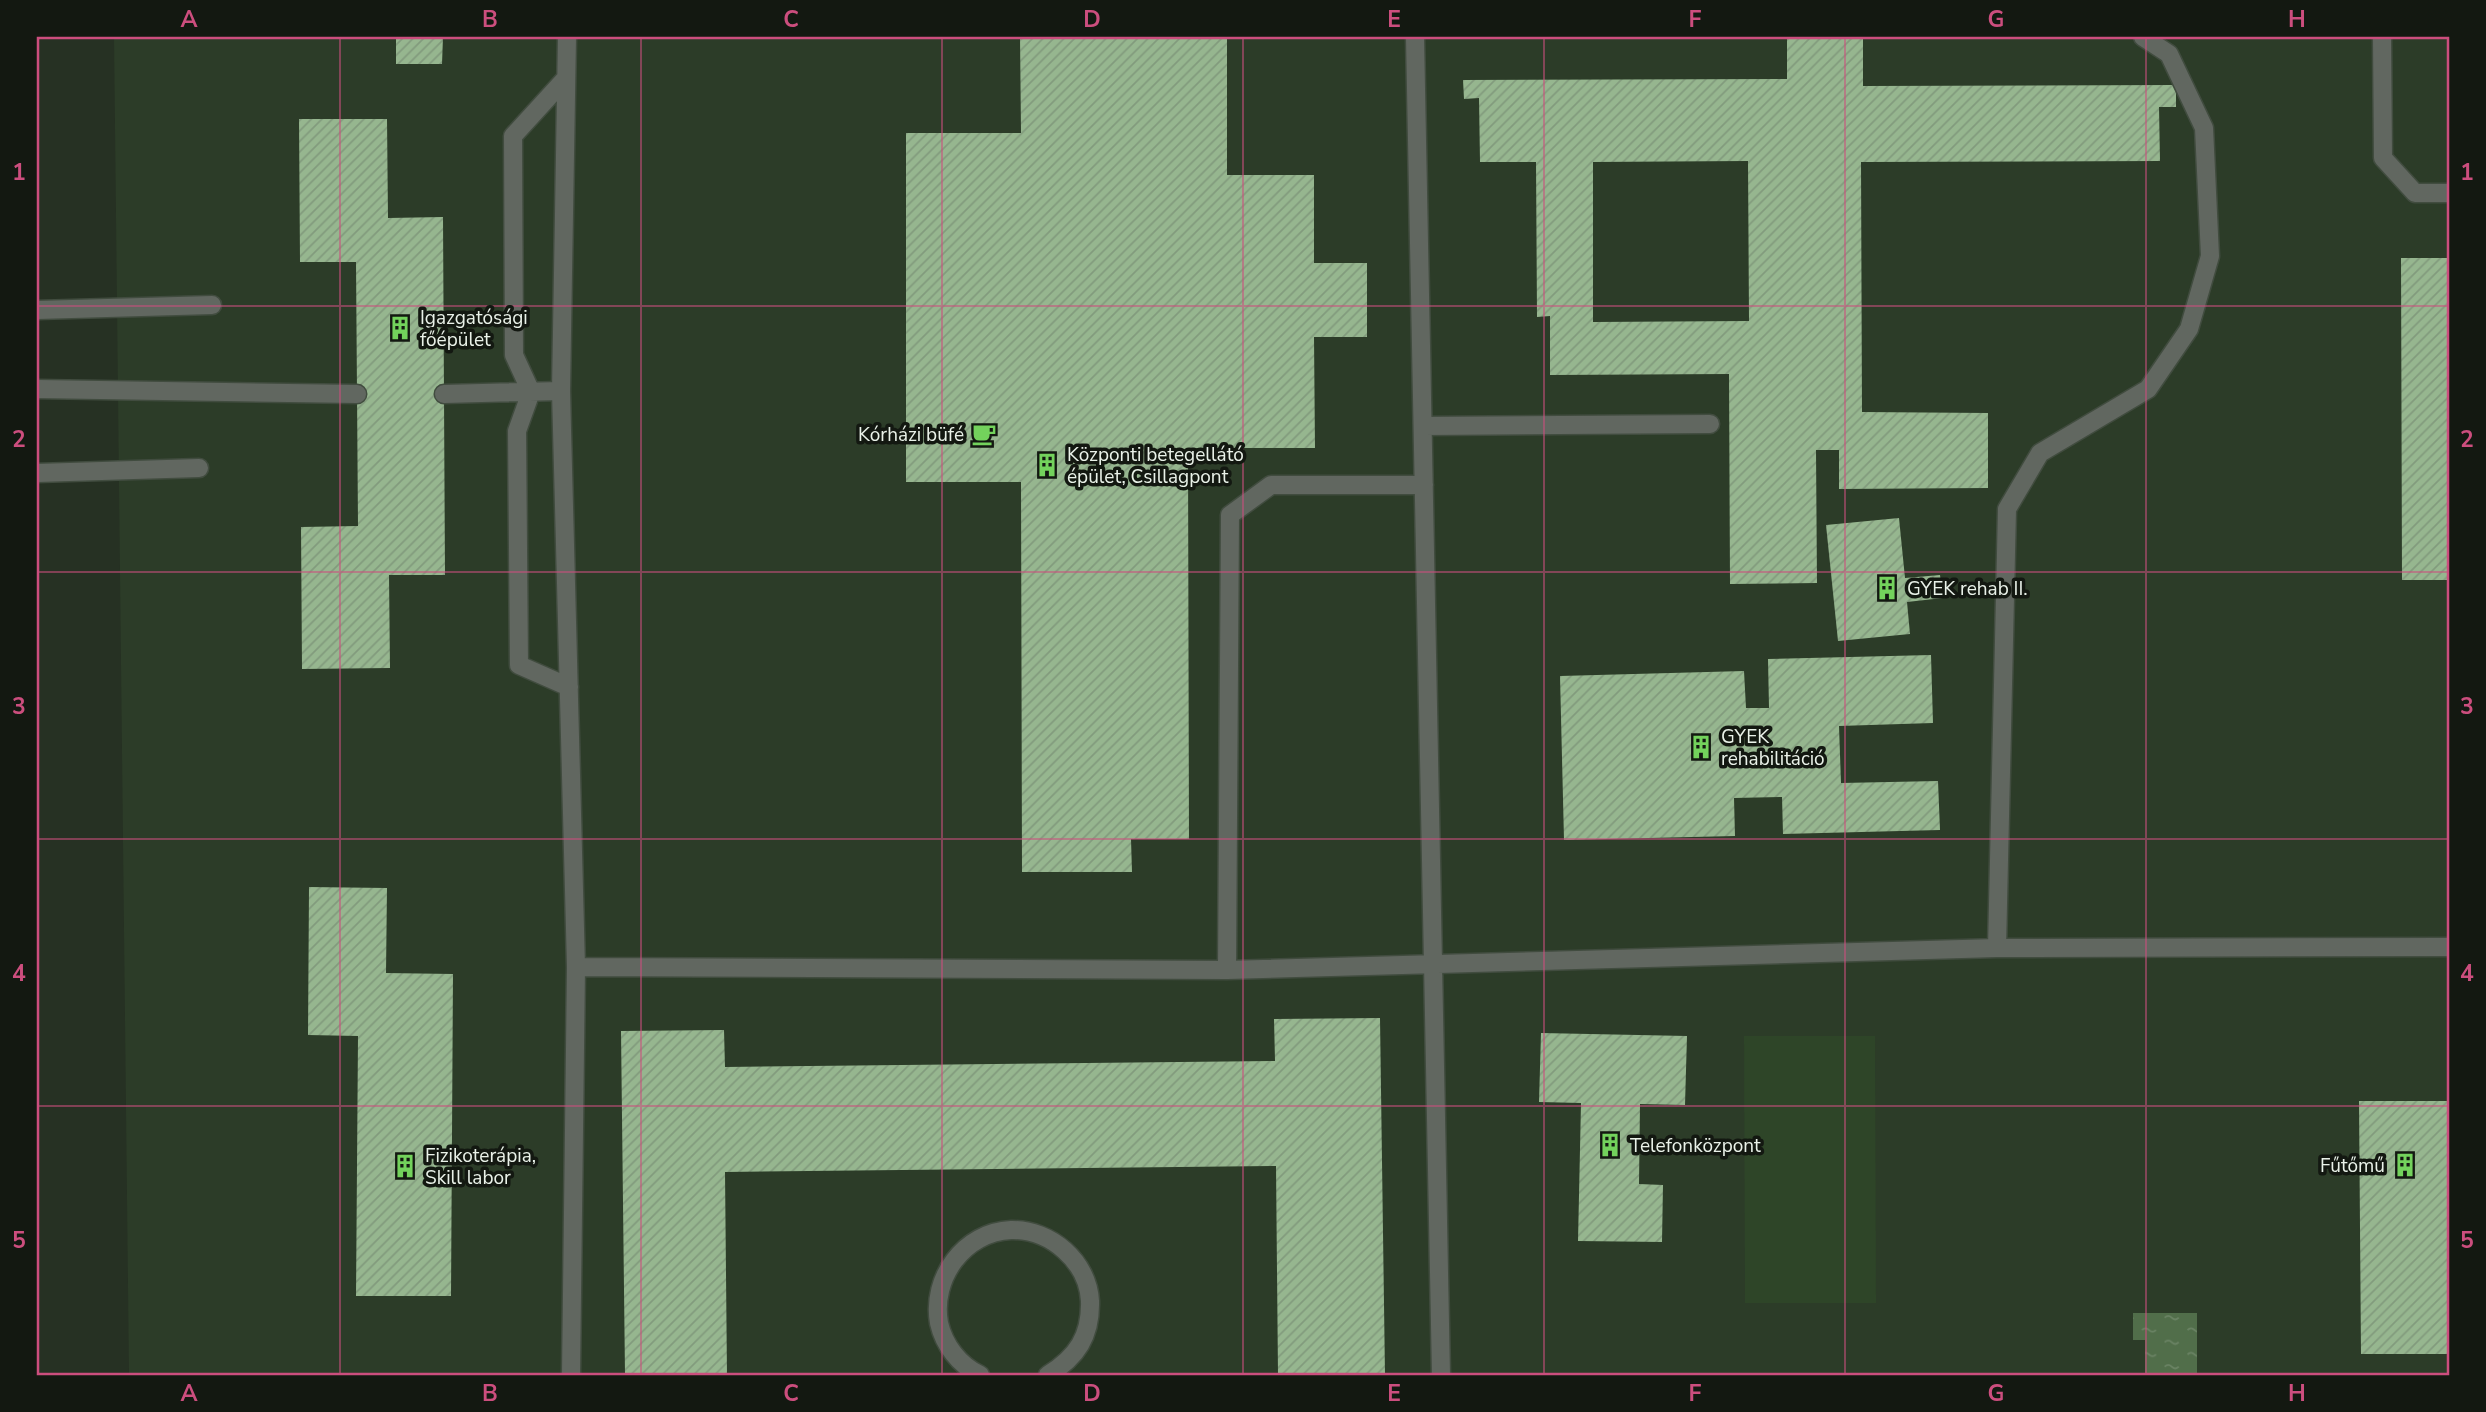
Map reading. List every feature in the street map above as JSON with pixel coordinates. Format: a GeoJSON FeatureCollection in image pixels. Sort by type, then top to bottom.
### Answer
{"type":"FeatureCollection","features":[{"type":"Feature","properties":{"kind":"lane"},"geometry":{"type":"LineString","coordinates":[[567,37],[561,391],[576,967],[571,1375]]}},
{"type":"Feature","properties":{"kind":"lane"},"geometry":{"type":"LineString","coordinates":[[1415,37],[1441,1375]]}},
{"type":"Feature","properties":{"kind":"lane"},"geometry":{"type":"LineString","coordinates":[[1997,948],[2007,509],[2040,453],[2148,388],[2189,330],[2210,256],[2204,128],[2169,54],[2143,37]]}},
{"type":"Feature","properties":{"kind":"lane"},"geometry":{"type":"LineString","coordinates":[[2382,37],[2383,158],[2415,193],[2449,193]]}},
{"type":"Feature","properties":{"kind":"lane"},"geometry":{"type":"LineString","coordinates":[[566,78],[513,136],[514,355],[531,392],[517,432],[519,665],[569,687]]}},
{"type":"Feature","properties":{"kind":"lane"},"geometry":{"type":"LineString","coordinates":[[37,310],[212,304]]}},
{"type":"Feature","properties":{"kind":"lane"},"geometry":{"type":"LineString","coordinates":[[37,389],[357,394]]}},
{"type":"Feature","properties":{"kind":"lane"},"geometry":{"type":"LineString","coordinates":[[444,394],[561,391]]}},
{"type":"Feature","properties":{"kind":"lane"},"geometry":{"type":"LineString","coordinates":[[1423,426],[1710,424]]}},
{"type":"Feature","properties":{"kind":"lane"},"geometry":{"type":"LineString","coordinates":[[37,473],[200,468]]}},
{"type":"Feature","properties":{"kind":"lane"},"geometry":{"type":"LineString","coordinates":[[1227,970],[1230,515],[1270,485],[1424,485]]}},
{"type":"Feature","properties":{"kind":"lane"},"geometry":{"type":"LineString","coordinates":[[576,967],[1227,970],[1997,948],[2449,947]]}},
{"type":"Feature","properties":{"kind":"lane"},"geometry":{"type":"LineString","coordinates":[[980,1375],[971,1371],[953,1354],[942,1333],[937,1310],[940,1286],[950,1264],[967,1247],[988,1235],[1012,1230],[1038,1234],[1062,1247],[1080,1266],[1089,1291],[1090,1318],[1082,1343],[1066,1365],[1048,1375]]}},
{"type":"Feature","properties":{"kind":"shaded area"},"geometry":{"type":"Polygon","coordinates":[[[114,37],[2449,37],[2449,1375],[129,1375],[114,37]]]}},
{"type":"Feature","properties":{"kind":"shaded area"},"geometry":{"type":"Polygon","coordinates":[[[1744,1036],[1875,1036],[1876,1303],[1745,1303],[1744,1036]]]}},
{"type":"Feature","properties":{"kind":"water"},"geometry":{"type":"Polygon","coordinates":[[[2133,1313],[2197,1313],[2197,1375],[2145,1375],[2145,1340],[2133,1340],[2133,1313]]]}},
{"type":"Feature","properties":{"kind":"building"},"geometry":{"type":"Polygon","coordinates":[[[396,37],[443,37],[442,64],[396,64],[396,37]]]}},
{"type":"Feature","properties":{"kind":"building","name":"Központi betegellátó épület, Csillagpont"},"geometry":{"type":"Polygon","coordinates":[[[1020,37],[1227,37],[1227,175],[1314,175],[1314,263],[1367,263],[1367,337],[1314,337],[1315,448],[1188,448],[1189,839],[1131,839],[1132,872],[1022,872],[1021,482],[906,482],[906,133],[1021,133],[1020,37]]]}},
{"type":"Feature","properties":{"kind":"building"},"geometry":{"type":"Polygon","coordinates":[[[1787,37],[1863,37],[1863,86],[2176,85],[2176,107],[2159,107],[2160,161],[1861,162],[1862,412],[1988,413],[1988,488],[1839,489],[1839,450],[1816,450],[1817,583],[1730,584],[1729,374],[1550,375],[1550,316],[1537,317],[1536,162],[1480,162],[1479,98],[1464,99],[1463,80],[1787,79],[1787,37]],[[1748,161],[1593,162],[1593,322],[1749,321],[1748,161]]]}},
{"type":"Feature","properties":{"kind":"building","name":"Igazgatósági főépület"},"geometry":{"type":"Polygon","coordinates":[[[299,119],[387,119],[388,218],[443,217],[445,575],[389,575],[390,668],[302,669],[301,527],[358,526],[356,262],[300,262],[299,119]]]}},
{"type":"Feature","properties":{"kind":"building"},"geometry":{"type":"Polygon","coordinates":[[[2401,258],[2449,258],[2449,580],[2402,580],[2401,258]]]}},
{"type":"Feature","properties":{"kind":"building","name":"GYEK rehab II."},"geometry":{"type":"Polygon","coordinates":[[[1899,518],[1905,578],[1940,575],[1943,598],[1907,602],[1910,634],[1838,641],[1826,525],[1899,518]]]}},
{"type":"Feature","properties":{"kind":"building","name":"GYEK rehabilitáció"},"geometry":{"type":"Polygon","coordinates":[[[1931,655],[1933,723],[1839,726],[1841,783],[1938,781],[1940,830],[1783,834],[1782,797],[1734,798],[1735,836],[1564,840],[1560,676],[1744,671],[1746,708],[1769,708],[1768,659],[1931,655]]]}},
{"type":"Feature","properties":{"kind":"building","name":"Fizikoterápia, Skill labor"},"geometry":{"type":"Polygon","coordinates":[[[309,887],[387,888],[386,973],[453,974],[451,1296],[356,1296],[358,1036],[308,1035],[309,887]]]}},
{"type":"Feature","properties":{"kind":"building"},"geometry":{"type":"Polygon","coordinates":[[[1380,1018],[1385,1375],[1278,1375],[1276,1166],[725,1172],[727,1375],[625,1375],[621,1031],[724,1030],[725,1067],[1275,1061],[1274,1019],[1380,1018]]]}},
{"type":"Feature","properties":{"kind":"building","name":"Telefonközpont"},"geometry":{"type":"Polygon","coordinates":[[[1541,1033],[1687,1036],[1685,1105],[1640,1104],[1639,1184],[1663,1185],[1662,1242],[1578,1241],[1581,1103],[1539,1102],[1541,1033]]]}},
{"type":"Feature","properties":{"kind":"building","name":"Fűtőmű"},"geometry":{"type":"Polygon","coordinates":[[[2359,1101],[2449,1101],[2449,1354],[2361,1354],[2359,1101]]]}},
{"type":"Feature","properties":{"kind":"place","name":"Igazgatósági főépület"},"geometry":{"type":"Point","coordinates":[400,328]}},
{"type":"Feature","properties":{"kind":"place","name":"Kórházi büfé"},"geometry":{"type":"Point","coordinates":[984,434]}},
{"type":"Feature","properties":{"kind":"place","name":"Központi betegellátó épület, Csillagpont"},"geometry":{"type":"Point","coordinates":[1047,465]}},
{"type":"Feature","properties":{"kind":"place","name":"GYEK rehab II."},"geometry":{"type":"Point","coordinates":[1887,588]}},
{"type":"Feature","properties":{"kind":"place","name":"GYEK rehabilitáció"},"geometry":{"type":"Point","coordinates":[1701,747]}},
{"type":"Feature","properties":{"kind":"place","name":"Telefonközpont"},"geometry":{"type":"Point","coordinates":[1610,1145]}},
{"type":"Feature","properties":{"kind":"place","name":"Fűtőmű"},"geometry":{"type":"Point","coordinates":[2405,1165]}},
{"type":"Feature","properties":{"kind":"place","name":"Fizikoterápia, Skill labor"},"geometry":{"type":"Point","coordinates":[405,1166]}}]}
